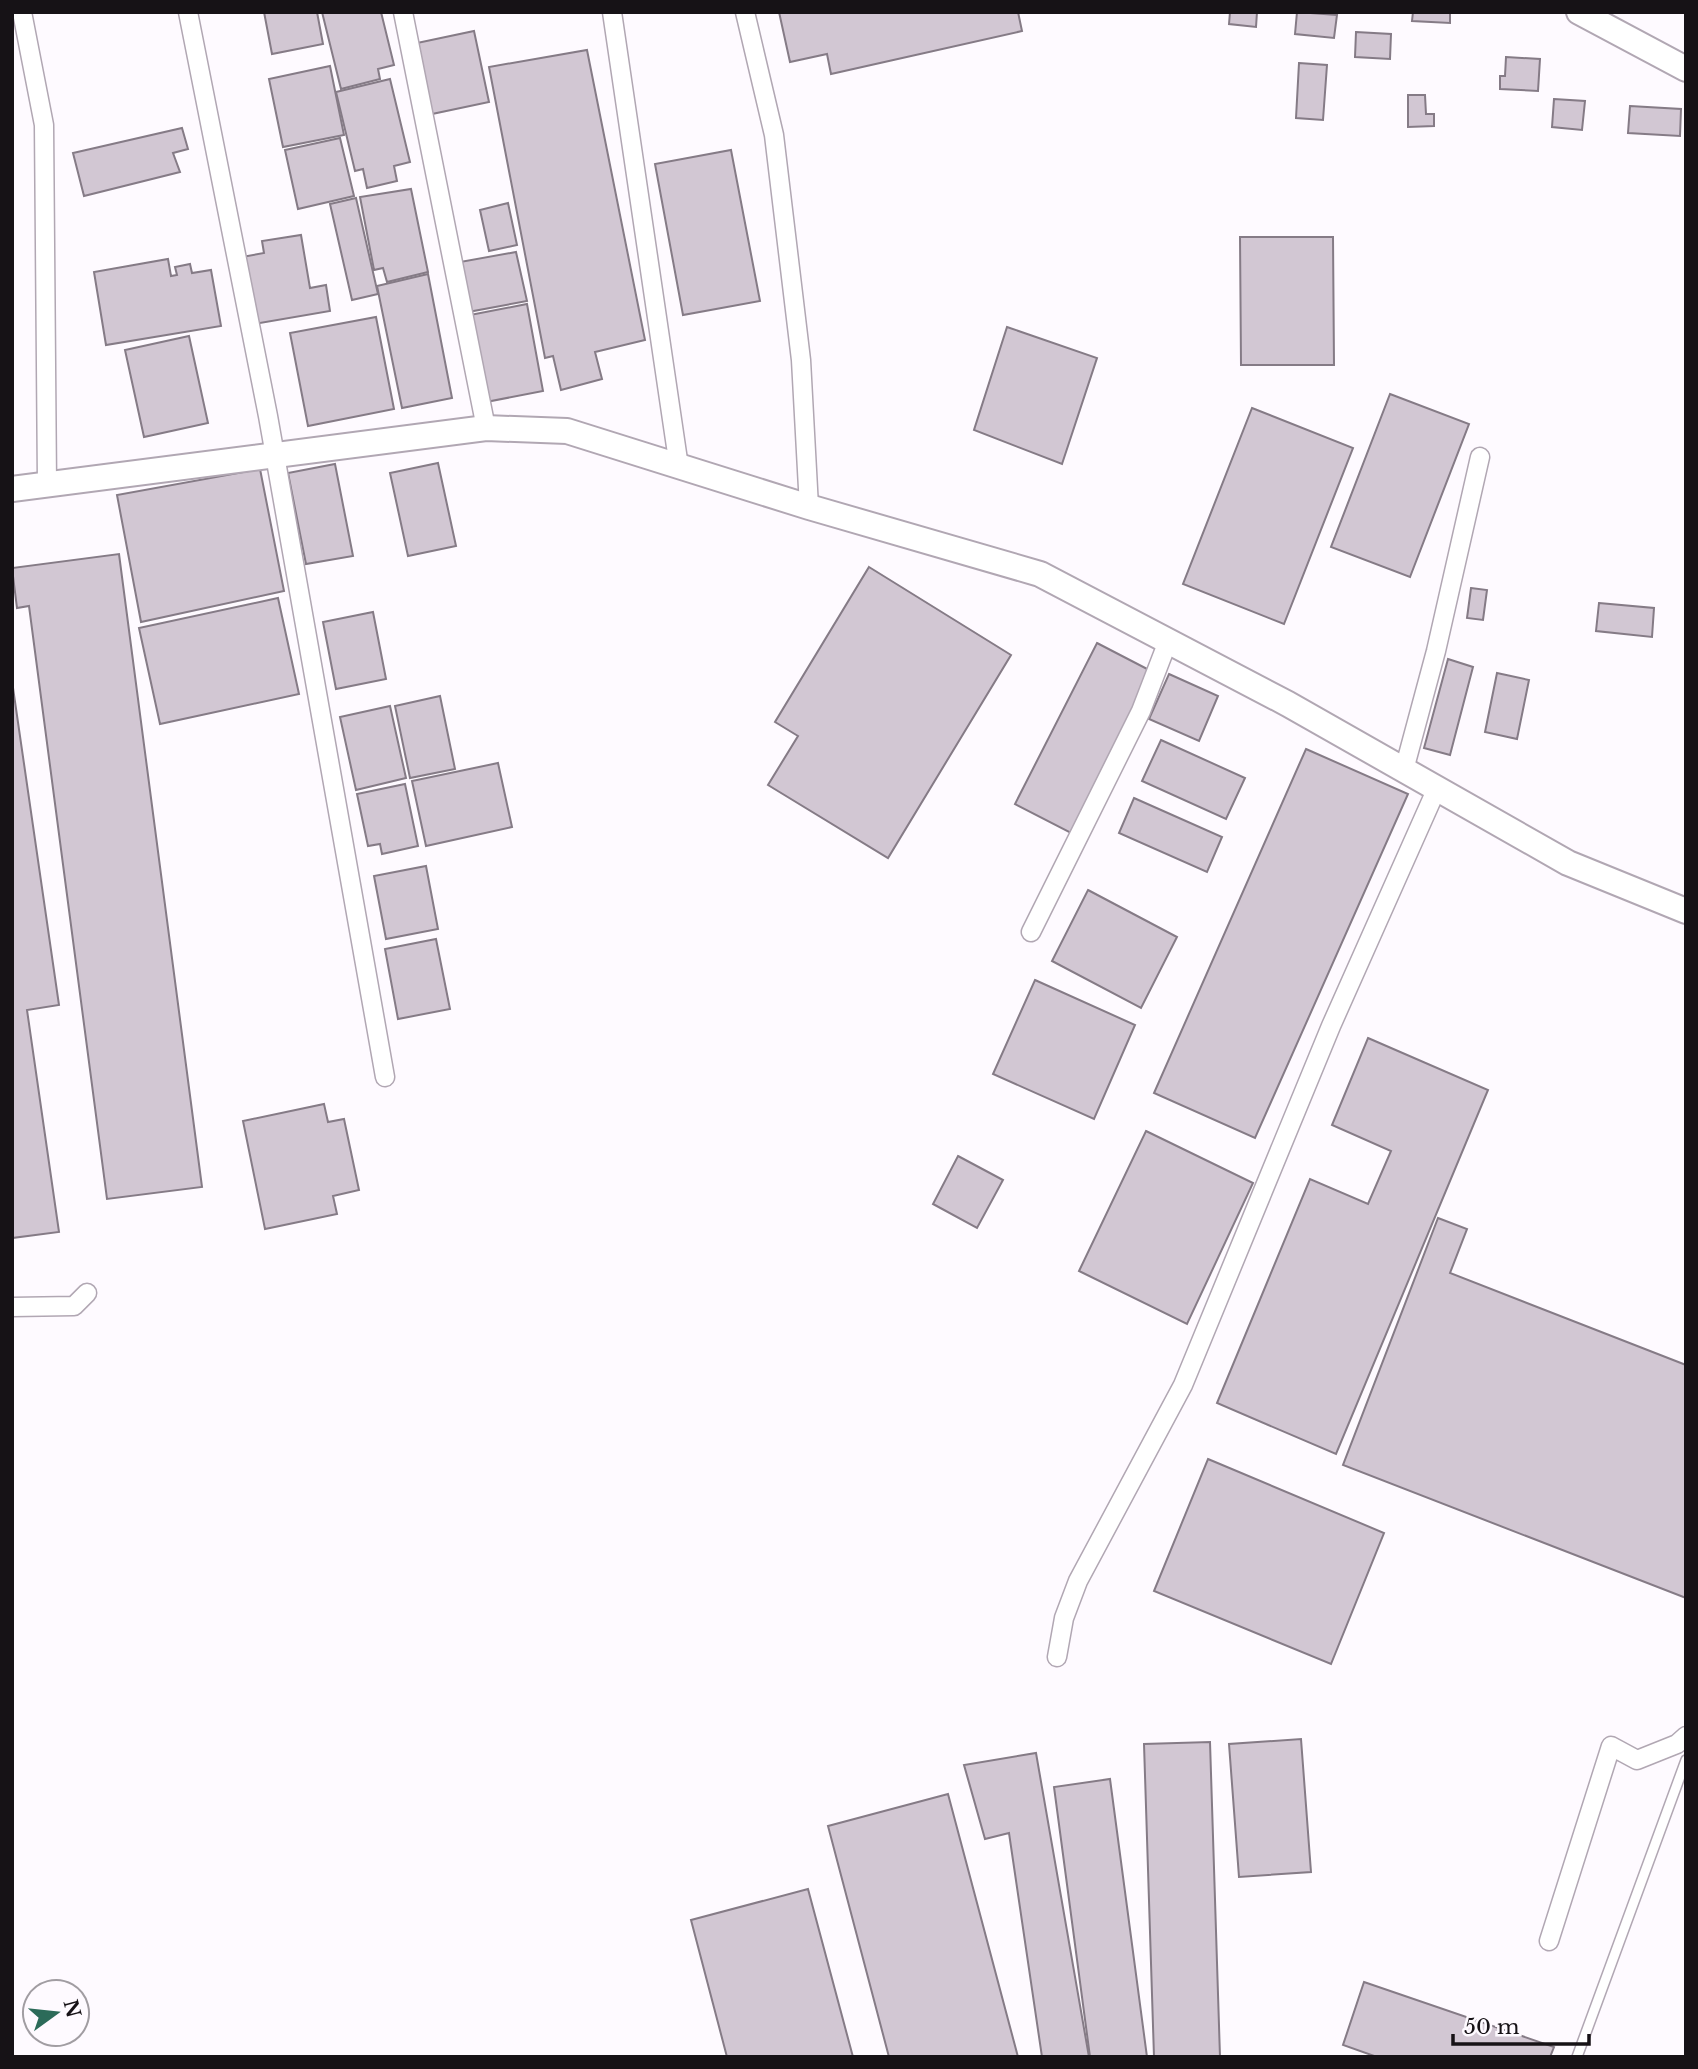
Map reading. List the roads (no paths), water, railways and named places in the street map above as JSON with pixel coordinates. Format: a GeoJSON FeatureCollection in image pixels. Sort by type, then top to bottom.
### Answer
{"type":"FeatureCollection","features":[{"type":"Feature","properties":{"kind":"street"},"geometry":{"type":"LineString","coordinates":[[22,12],[44,125],[47,484]]}},
{"type":"Feature","properties":{"kind":"street"},"geometry":{"type":"LineString","coordinates":[[188,12],[275,453],[385,1077]]}},
{"type":"Feature","properties":{"kind":"street"},"geometry":{"type":"LineString","coordinates":[[403,12],[486,428]]}},
{"type":"Feature","properties":{"kind":"street"},"geometry":{"type":"LineString","coordinates":[[612,12],[679,467]]}},
{"type":"Feature","properties":{"kind":"street"},"geometry":{"type":"LineString","coordinates":[[745,12],[774,135],[801,359],[809,507]]}},
{"type":"Feature","properties":{"kind":"street"},"geometry":{"type":"LineString","coordinates":[[1579,12],[1686,69]]}},
{"type":"Feature","properties":{"kind":"street"},"geometry":{"type":"LineString","coordinates":[[12,489],[275,453],[486,428],[567,431],[809,507],[1040,574],[1288,704],[1568,863],[1686,911]]}},
{"type":"Feature","properties":{"kind":"street"},"geometry":{"type":"LineString","coordinates":[[1404,770],[1436,651],[1480,457]]}},
{"type":"Feature","properties":{"kind":"street"},"geometry":{"type":"LineString","coordinates":[[1031,932],[1141,710],[1168,641]]}},
{"type":"Feature","properties":{"kind":"street"},"geometry":{"type":"LineString","coordinates":[[1057,1657],[1064,1618],[1078,1581],[1182,1385],[1331,1026],[1437,789]]}},
{"type":"Feature","properties":{"kind":"street"},"geometry":{"type":"LineString","coordinates":[[12,1307],[74,1306],[87,1293]]}},
{"type":"Feature","properties":{"kind":"street"},"geometry":{"type":"LineString","coordinates":[[1549,1941],[1611,1746],[1637,1759],[1677,1744],[1686,1736]]}},
{"type":"Feature","properties":{"kind":"lane"},"geometry":{"type":"LineString","coordinates":[[1577,2057],[1686,1760]]}}]}
